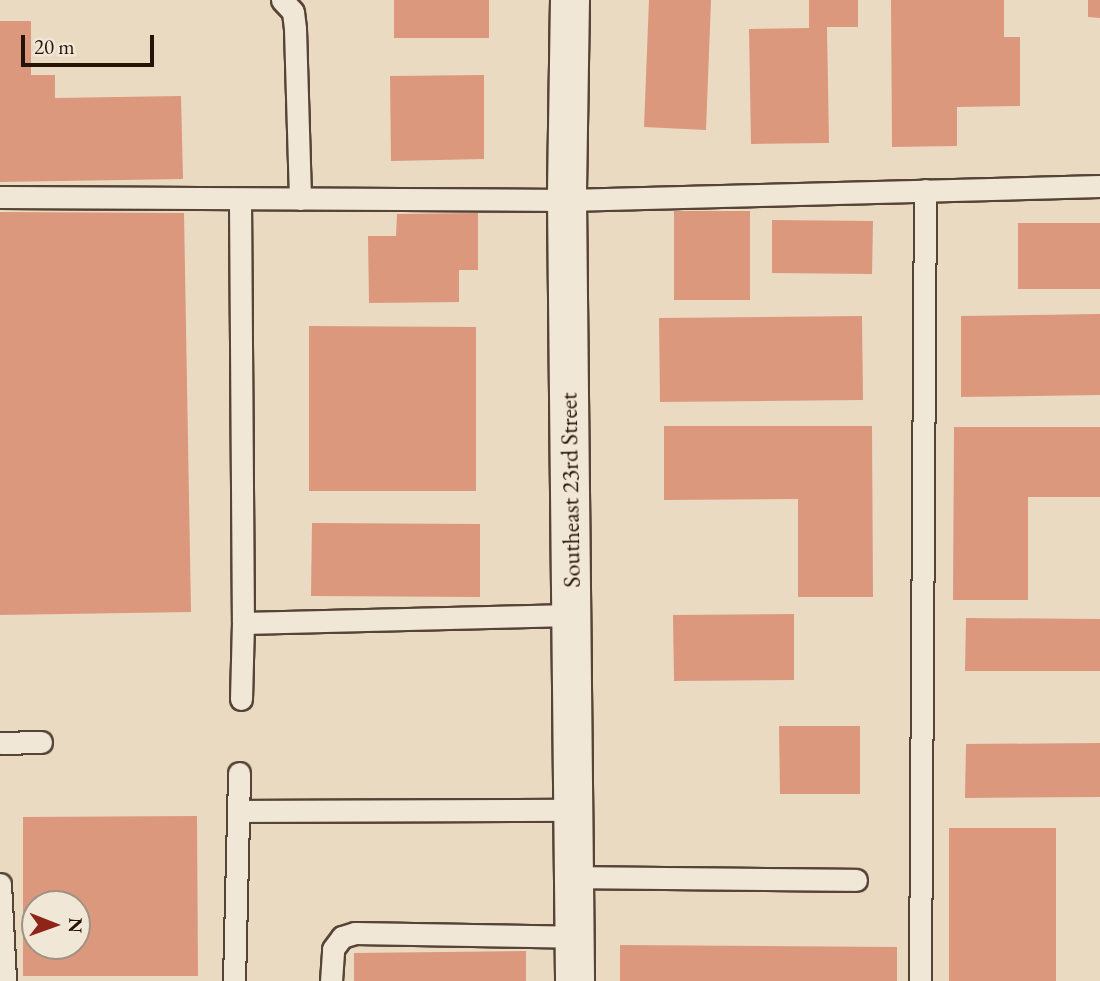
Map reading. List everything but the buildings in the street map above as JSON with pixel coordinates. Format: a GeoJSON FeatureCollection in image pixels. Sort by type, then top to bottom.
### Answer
{"type":"FeatureCollection","features":[{"type":"Feature","properties":{"kind":"street","name":"Southeast 23rd Street"},"geometry":{"type":"LineString","coordinates":[[570,0],[567,200],[575,981]]}},
{"type":"Feature","properties":{"kind":"lane"},"geometry":{"type":"LineString","coordinates":[[282,0],[293,12],[295,29],[300,199]]}},
{"type":"Feature","properties":{"kind":"lane"},"geometry":{"type":"LineString","coordinates":[[0,197],[567,200],[1100,186]]}},
{"type":"Feature","properties":{"kind":"lane"},"geometry":{"type":"LineString","coordinates":[[920,981],[925,190]]}},
{"type":"Feature","properties":{"kind":"lane"},"geometry":{"type":"LineString","coordinates":[[240,200],[243,623],[241,699]]}},
{"type":"Feature","properties":{"kind":"lane"},"geometry":{"type":"LineString","coordinates":[[243,623],[571,615]]}},
{"type":"Feature","properties":{"kind":"lane"},"geometry":{"type":"LineString","coordinates":[[0,743],[41,742]]}},
{"type":"Feature","properties":{"kind":"lane"},"geometry":{"type":"LineString","coordinates":[[234,981],[239,773]]}},
{"type":"Feature","properties":{"kind":"lane"},"geometry":{"type":"LineString","coordinates":[[239,811],[574,810]]}},
{"type":"Feature","properties":{"kind":"lane"},"geometry":{"type":"LineString","coordinates":[[574,877],[856,880]]}},
{"type":"Feature","properties":{"kind":"lane"},"geometry":{"type":"LineString","coordinates":[[0,884],[5,981]]}},
{"type":"Feature","properties":{"kind":"lane"},"geometry":{"type":"LineString","coordinates":[[331,981],[333,949],[342,937],[355,933],[574,937]]}}]}
